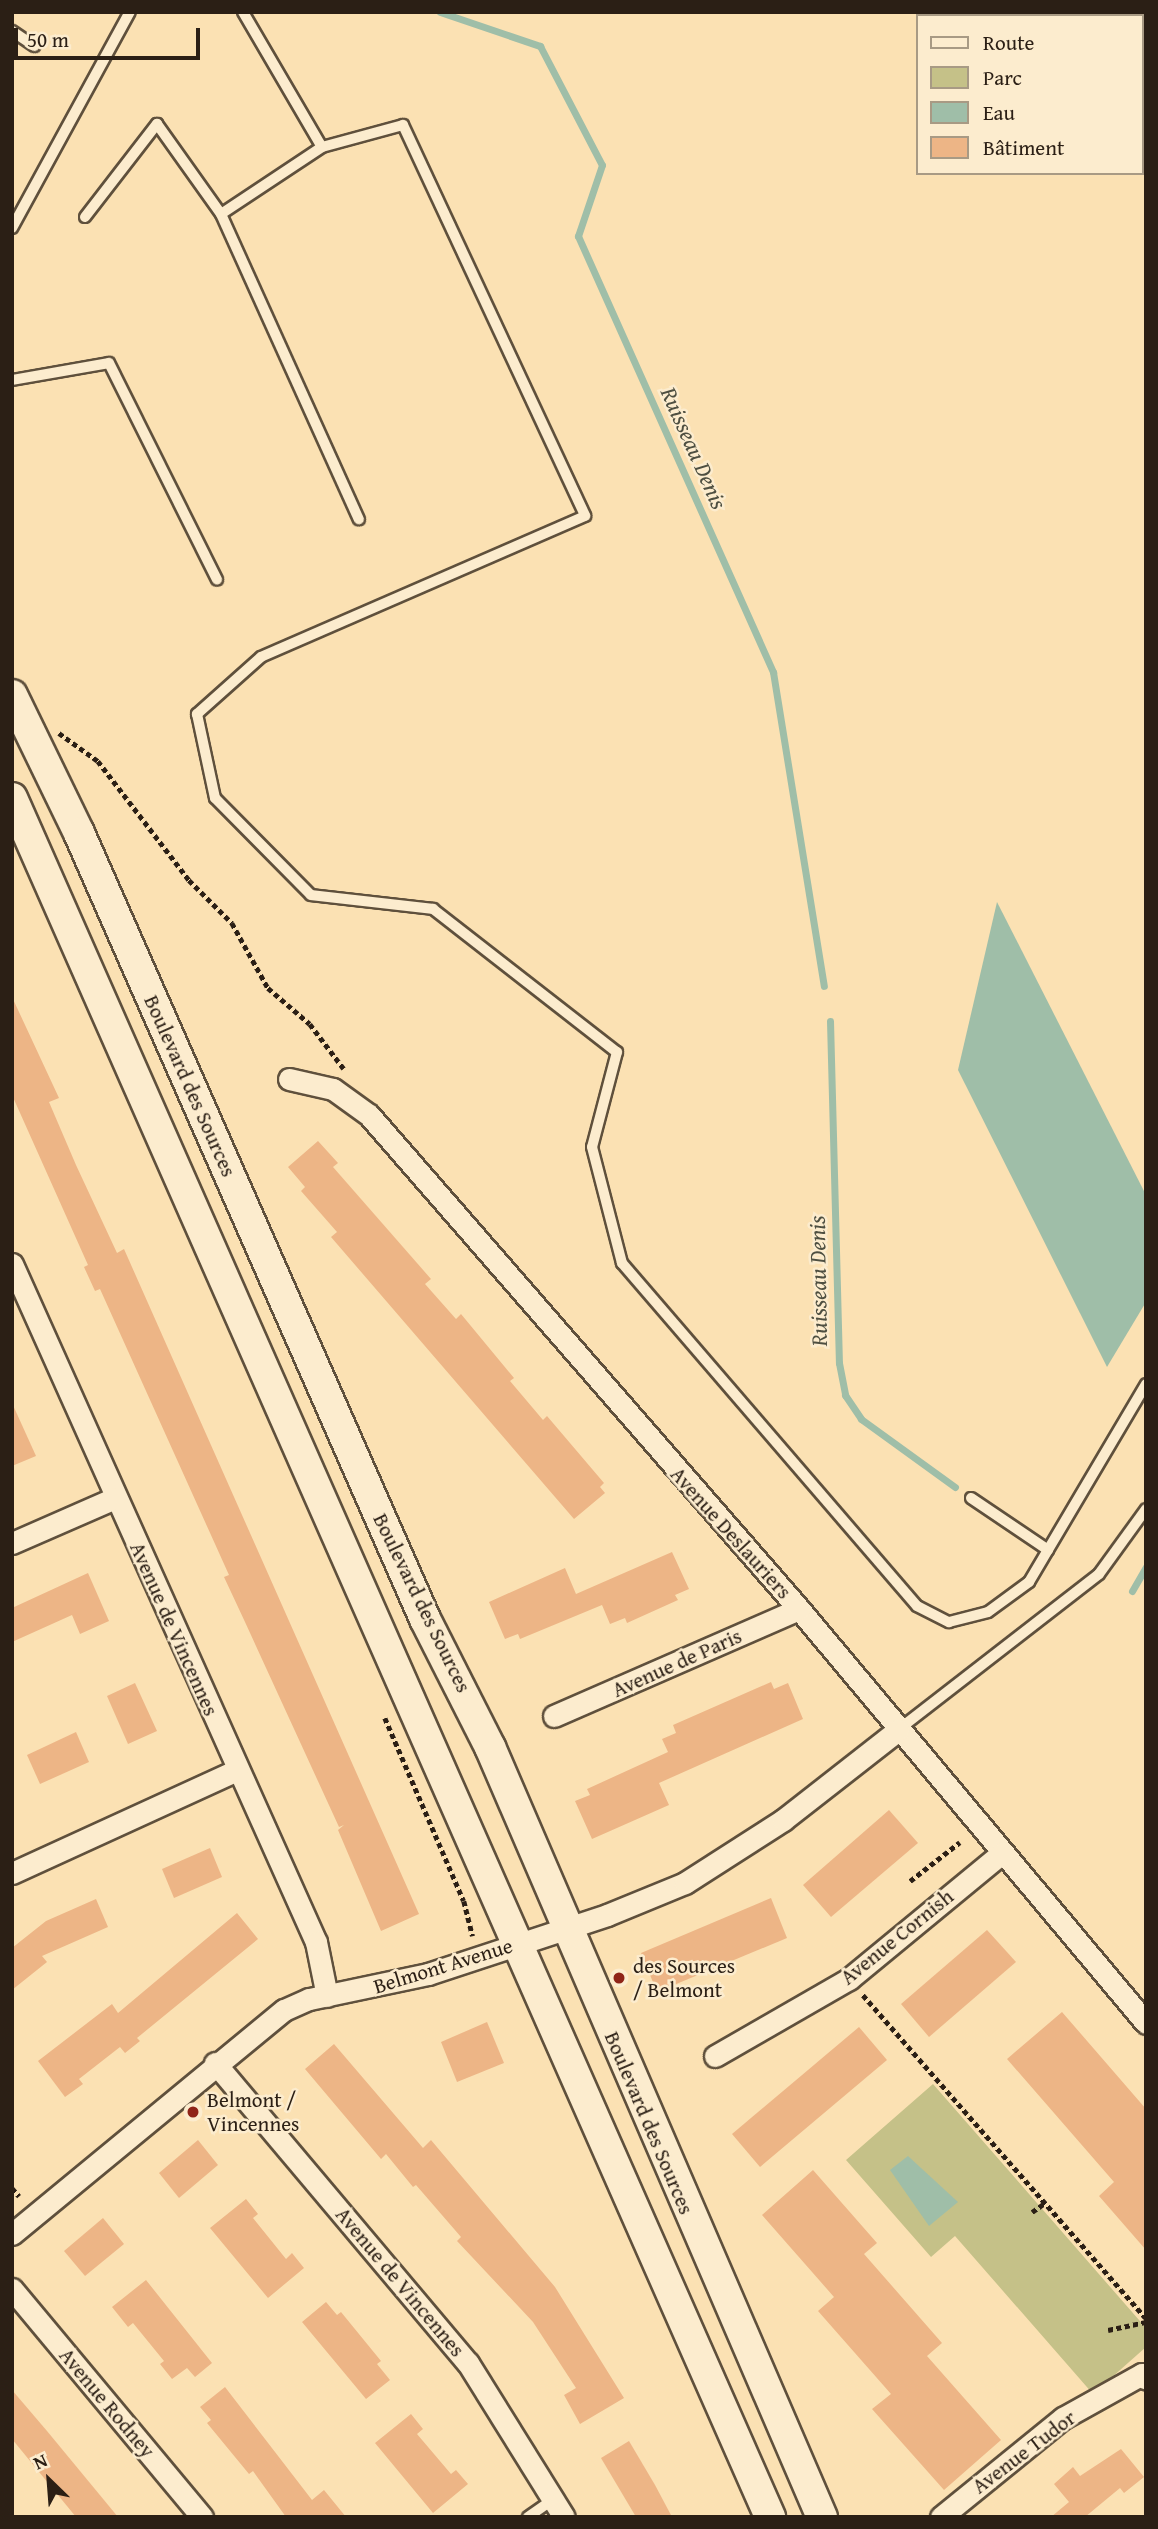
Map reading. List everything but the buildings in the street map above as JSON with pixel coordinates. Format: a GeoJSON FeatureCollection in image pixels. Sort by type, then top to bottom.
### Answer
{"type":"FeatureCollection","features":[{"type":"Feature","properties":{"kind":"main road","name":"Boulevard des Sources"},"geometry":{"type":"LineString","coordinates":[[12,695],[567,1927],[822,2517]]}},
{"type":"Feature","properties":{"kind":"main road"},"geometry":{"type":"LineString","coordinates":[[12,798],[770,2517]]}},
{"type":"Feature","properties":{"kind":"street","name":"Avenue Deslauriers"},"geometry":{"type":"LineString","coordinates":[[289,1079],[343,1094],[369,1115],[799,1609],[1146,2023]]}},
{"type":"Feature","properties":{"kind":"street","name":"Avenue de Vincennes"},"geometry":{"type":"LineString","coordinates":[[12,1264],[316,1942],[327,1996]]}},
{"type":"Feature","properties":{"kind":"street"},"geometry":{"type":"LineString","coordinates":[[12,1543],[115,1498]]}},
{"type":"Feature","properties":{"kind":"street","name":"Avenue de Paris"},"geometry":{"type":"LineString","coordinates":[[554,1716],[799,1609]]}},
{"type":"Feature","properties":{"kind":"street","name":"Belmont Avenue"},"geometry":{"type":"LineString","coordinates":[[12,2234],[215,2063],[284,2010],[327,1996],[428,1974],[685,1883],[783,1820],[898,1730]]}},
{"type":"Feature","properties":{"kind":"street"},"geometry":{"type":"LineString","coordinates":[[12,1873],[237,1770]]}},
{"type":"Feature","properties":{"kind":"street","name":"Avenue Cornish"},"geometry":{"type":"LineString","coordinates":[[715,2056],[849,1979],[1002,1853]]}},
{"type":"Feature","properties":{"kind":"street","name":"Avenue de Vincennes"},"geometry":{"type":"LineString","coordinates":[[215,2063],[468,2363],[559,2508]]}},
{"type":"Feature","properties":{"kind":"street","name":"Avenue Rodney"},"geometry":{"type":"LineString","coordinates":[[12,2289],[202,2517]]}},
{"type":"Feature","properties":{"kind":"street","name":"Avenue Tudor"},"geometry":{"type":"LineString","coordinates":[[941,2517],[1063,2418],[1142,2374],[1146,2379]]}},
{"type":"Feature","properties":{"kind":"lane"},"geometry":{"type":"LineString","coordinates":[[12,228],[130,12]]}},
{"type":"Feature","properties":{"kind":"lane"},"geometry":{"type":"LineString","coordinates":[[243,12],[322,147]]}},
{"type":"Feature","properties":{"kind":"lane"},"geometry":{"type":"LineString","coordinates":[[12,31],[34,46]]}},
{"type":"Feature","properties":{"kind":"lane"},"geometry":{"type":"LineString","coordinates":[[85,217],[157,124],[221,214],[359,519]]}},
{"type":"Feature","properties":{"kind":"lane"},"geometry":{"type":"LineString","coordinates":[[221,214],[322,147],[402,125],[585,516],[261,657],[197,714],[215,798],[311,895],[433,909],[617,1052],[592,1147],[622,1263],[917,1606],[949,1622],[988,1612],[1030,1582],[1146,1384]]}},
{"type":"Feature","properties":{"kind":"lane"},"geometry":{"type":"LineString","coordinates":[[12,380],[109,363],[217,580]]}},
{"type":"Feature","properties":{"kind":"lane"},"geometry":{"type":"LineString","coordinates":[[971,1498],[1048,1550]]}},
{"type":"Feature","properties":{"kind":"lane"},"geometry":{"type":"LineString","coordinates":[[898,1730],[1099,1574],[1146,1509]]}},
{"type":"Feature","properties":{"kind":"lane"},"geometry":{"type":"LineString","coordinates":[[528,2517],[559,2508]]}},
{"type":"Feature","properties":{"kind":"path"},"geometry":{"type":"LineString","coordinates":[[26,722],[66,735],[98,761],[189,880],[232,922],[268,988],[301,1015],[344,1068],[343,1094]]}},
{"type":"Feature","properties":{"kind":"path"},"geometry":{"type":"LineString","coordinates":[[910,1881],[960,1842]]}},
{"type":"Feature","properties":{"kind":"path"},"geometry":{"type":"LineString","coordinates":[[860,1992],[1146,2320],[1108,2330]]}},
{"type":"Feature","properties":{"kind":"path"},"geometry":{"type":"LineString","coordinates":[[12,2188],[19,2196]]}},
{"type":"Feature","properties":{"kind":"path"},"geometry":{"type":"LineString","coordinates":[[1032,2212],[1045,2203]]}},
{"type":"Feature","properties":{"kind":"green space"},"geometry":{"type":"Polygon","coordinates":[[[933,2084],[1146,2328],[1146,2347],[1093,2394],[955,2236],[931,2257],[846,2160],[933,2084]]]}},
{"type":"Feature","properties":{"kind":"water"},"geometry":{"type":"Polygon","coordinates":[[[997,902],[1146,1195],[1146,1302],[1107,1367],[958,1070],[997,902]]]}},
{"type":"Feature","properties":{"kind":"water"},"geometry":{"type":"Polygon","coordinates":[[[908,2156],[958,2202],[929,2226],[890,2170],[908,2156]]]}},
{"type":"Feature","properties":{"kind":"waterway","name":"Ruisseau Denis"},"geometry":{"type":"LineString","coordinates":[[440,12],[540,46],[602,165],[578,236],[773,672],[824,986]]}},
{"type":"Feature","properties":{"kind":"waterway","name":"Ruisseau Denis"},"geometry":{"type":"LineString","coordinates":[[830,1021],[839,1363],[845,1395],[861,1419],[955,1487]]}},
{"type":"Feature","properties":{"kind":"waterway"},"geometry":{"type":"LineString","coordinates":[[1132,1591],[1146,1567]]}},
{"type":"Feature","properties":{"kind":"place","name":"des Sources / Belmont"},"geometry":{"type":"Point","coordinates":[619,1978]}},
{"type":"Feature","properties":{"kind":"place","name":"Belmont / Vincennes"},"geometry":{"type":"Point","coordinates":[193,2112]}}]}
